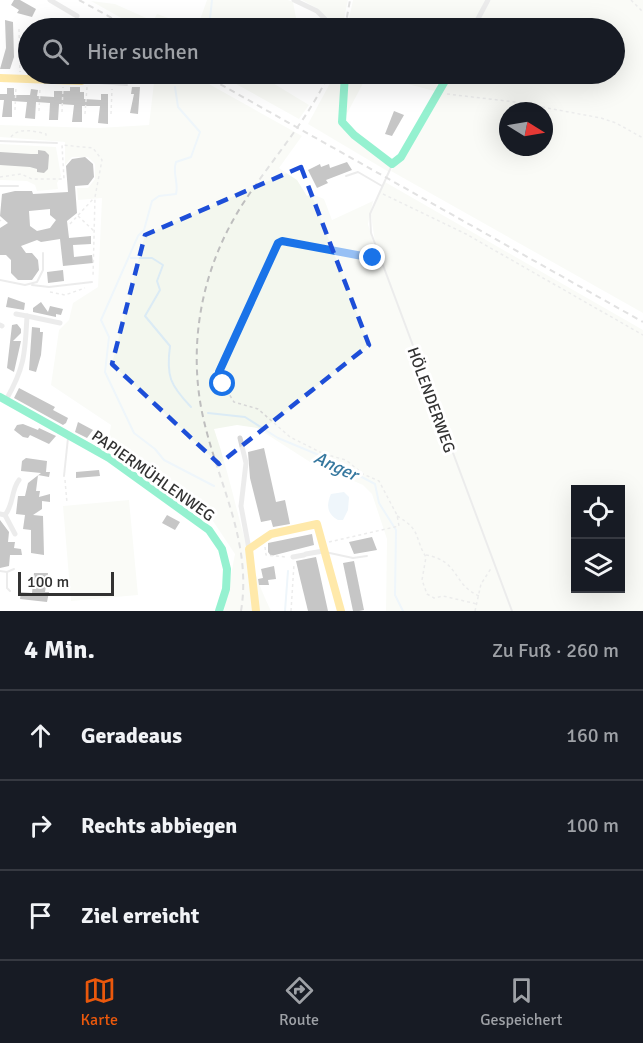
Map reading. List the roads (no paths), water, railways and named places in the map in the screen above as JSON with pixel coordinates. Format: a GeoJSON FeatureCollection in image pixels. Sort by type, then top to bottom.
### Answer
{"type":"FeatureCollection","features":[{"type":"Feature","properties":{"kind":"street"},"geometry":{"type":"LineString","coordinates":[[50,0],[77,16]]}},
{"type":"Feature","properties":{"kind":"street"},"geometry":{"type":"LineString","coordinates":[[294,0],[317,11],[324,18]]}},
{"type":"Feature","properties":{"kind":"street"},"geometry":{"type":"LineString","coordinates":[[478,18],[488,0]]}},
{"type":"Feature","properties":{"kind":"street"},"geometry":{"type":"LineString","coordinates":[[0,78],[18,79]]}},
{"type":"Feature","properties":{"kind":"street"},"geometry":{"type":"LineString","coordinates":[[344,84],[342,122],[354,135],[392,164],[401,157],[444,84]]}},
{"type":"Feature","properties":{"kind":"street"},"geometry":{"type":"LineString","coordinates":[[16,314],[60,323]]}},
{"type":"Feature","properties":{"kind":"street"},"geometry":{"type":"LineString","coordinates":[[3,399],[23,368],[27,316]]}},
{"type":"Feature","properties":{"kind":"street","name":"PAPIERMÜHLENWEG"},"geometry":{"type":"LineString","coordinates":[[3,399],[109,458],[215,537],[224,552],[229,573],[228,586],[219,611]]}},
{"type":"Feature","properties":{"kind":"street","name":"PAPIERMÜHLENWEG"},"geometry":{"type":"LineString","coordinates":[[240,438],[246,463],[241,507],[249,549],[256,611]]}},
{"type":"Feature","properties":{"kind":"street"},"geometry":{"type":"LineString","coordinates":[[15,534],[3,514],[10,509],[15,485],[19,480]]}},
{"type":"Feature","properties":{"kind":"street"},"geometry":{"type":"LineString","coordinates":[[249,549],[271,534],[317,524],[322,547],[329,560],[341,611]]}},
{"type":"Feature","properties":{"kind":"street"},"geometry":{"type":"LineString","coordinates":[[293,557],[305,555],[322,547]]}},
{"type":"Feature","properties":{"kind":"lane"},"geometry":{"type":"LineString","coordinates":[[108,84],[126,85]]}},
{"type":"Feature","properties":{"kind":"lane"},"geometry":{"type":"LineString","coordinates":[[0,141],[57,144]]}},
{"type":"Feature","properties":{"kind":"lane","name":"HÖLENDERWEG"},"geometry":{"type":"LineString","coordinates":[[392,164],[370,214],[369,224],[378,256],[512,611]]}},
{"type":"Feature","properties":{"kind":"lane"},"geometry":{"type":"LineString","coordinates":[[346,176],[358,172],[382,186]]}},
{"type":"Feature","properties":{"kind":"lane"},"geometry":{"type":"LineString","coordinates":[[0,186],[18,186]]}},
{"type":"Feature","properties":{"kind":"lane"},"geometry":{"type":"LineString","coordinates":[[32,285],[41,277],[43,253]]}},
{"type":"Feature","properties":{"kind":"lane"},"geometry":{"type":"LineString","coordinates":[[0,280],[38,287],[92,282]]}},
{"type":"Feature","properties":{"kind":"lane","name":"PAPIERMÜHLENWEG"},"geometry":{"type":"LineString","coordinates":[[64,476],[68,435]]}},
{"type":"Feature","properties":{"kind":"lane"},"geometry":{"type":"LineString","coordinates":[[322,547],[353,558],[367,556]]}},
{"type":"Feature","properties":{"kind":"lane"},"geometry":{"type":"LineString","coordinates":[[0,571],[7,572],[14,569]]}},
{"type":"Feature","properties":{"kind":"lane"},"geometry":{"type":"LineString","coordinates":[[7,572],[7,588],[10,591]]}},
{"type":"Feature","properties":{"kind":"waterway","name":"Anger"},"geometry":{"type":"LineString","coordinates":[[210,18],[212,0]]}},
{"type":"Feature","properties":{"kind":"waterway","name":"Anger"},"geometry":{"type":"LineString","coordinates":[[175,87],[178,107],[200,132],[191,157],[176,162],[176,194],[159,196],[152,201],[144,230],[138,236],[101,320],[109,337],[105,372],[134,433],[155,449],[164,460],[214,486]]}},
{"type":"Feature","properties":{"kind":"waterway","name":"Anger"},"geometry":{"type":"LineString","coordinates":[[131,258],[152,258],[163,265],[157,281],[160,290],[145,316],[170,346],[169,373],[171,379],[178,392],[191,407]]}},
{"type":"Feature","properties":{"kind":"waterway","name":"Anger"},"geometry":{"type":"LineString","coordinates":[[208,413],[245,417],[278,438],[326,458],[375,484],[379,503],[396,530],[395,595],[403,611]]}},
{"type":"Feature","properties":{"kind":"waterway","name":"Anger"},"geometry":{"type":"LineString","coordinates":[[285,611],[288,571]]}},
{"type":"Feature","properties":{"kind":"railway"},"geometry":{"type":"LineString","coordinates":[[79,0],[112,18]]}},
{"type":"Feature","properties":{"kind":"railway"},"geometry":{"type":"LineString","coordinates":[[347,18],[350,0]]}},
{"type":"Feature","properties":{"kind":"railway"},"geometry":{"type":"LineString","coordinates":[[220,84],[643,322]]}},
{"type":"Feature","properties":{"kind":"railway"},"geometry":{"type":"LineString","coordinates":[[241,611],[242,558],[201,407],[197,352],[203,298],[210,272],[232,222],[324,84]]}}]}
